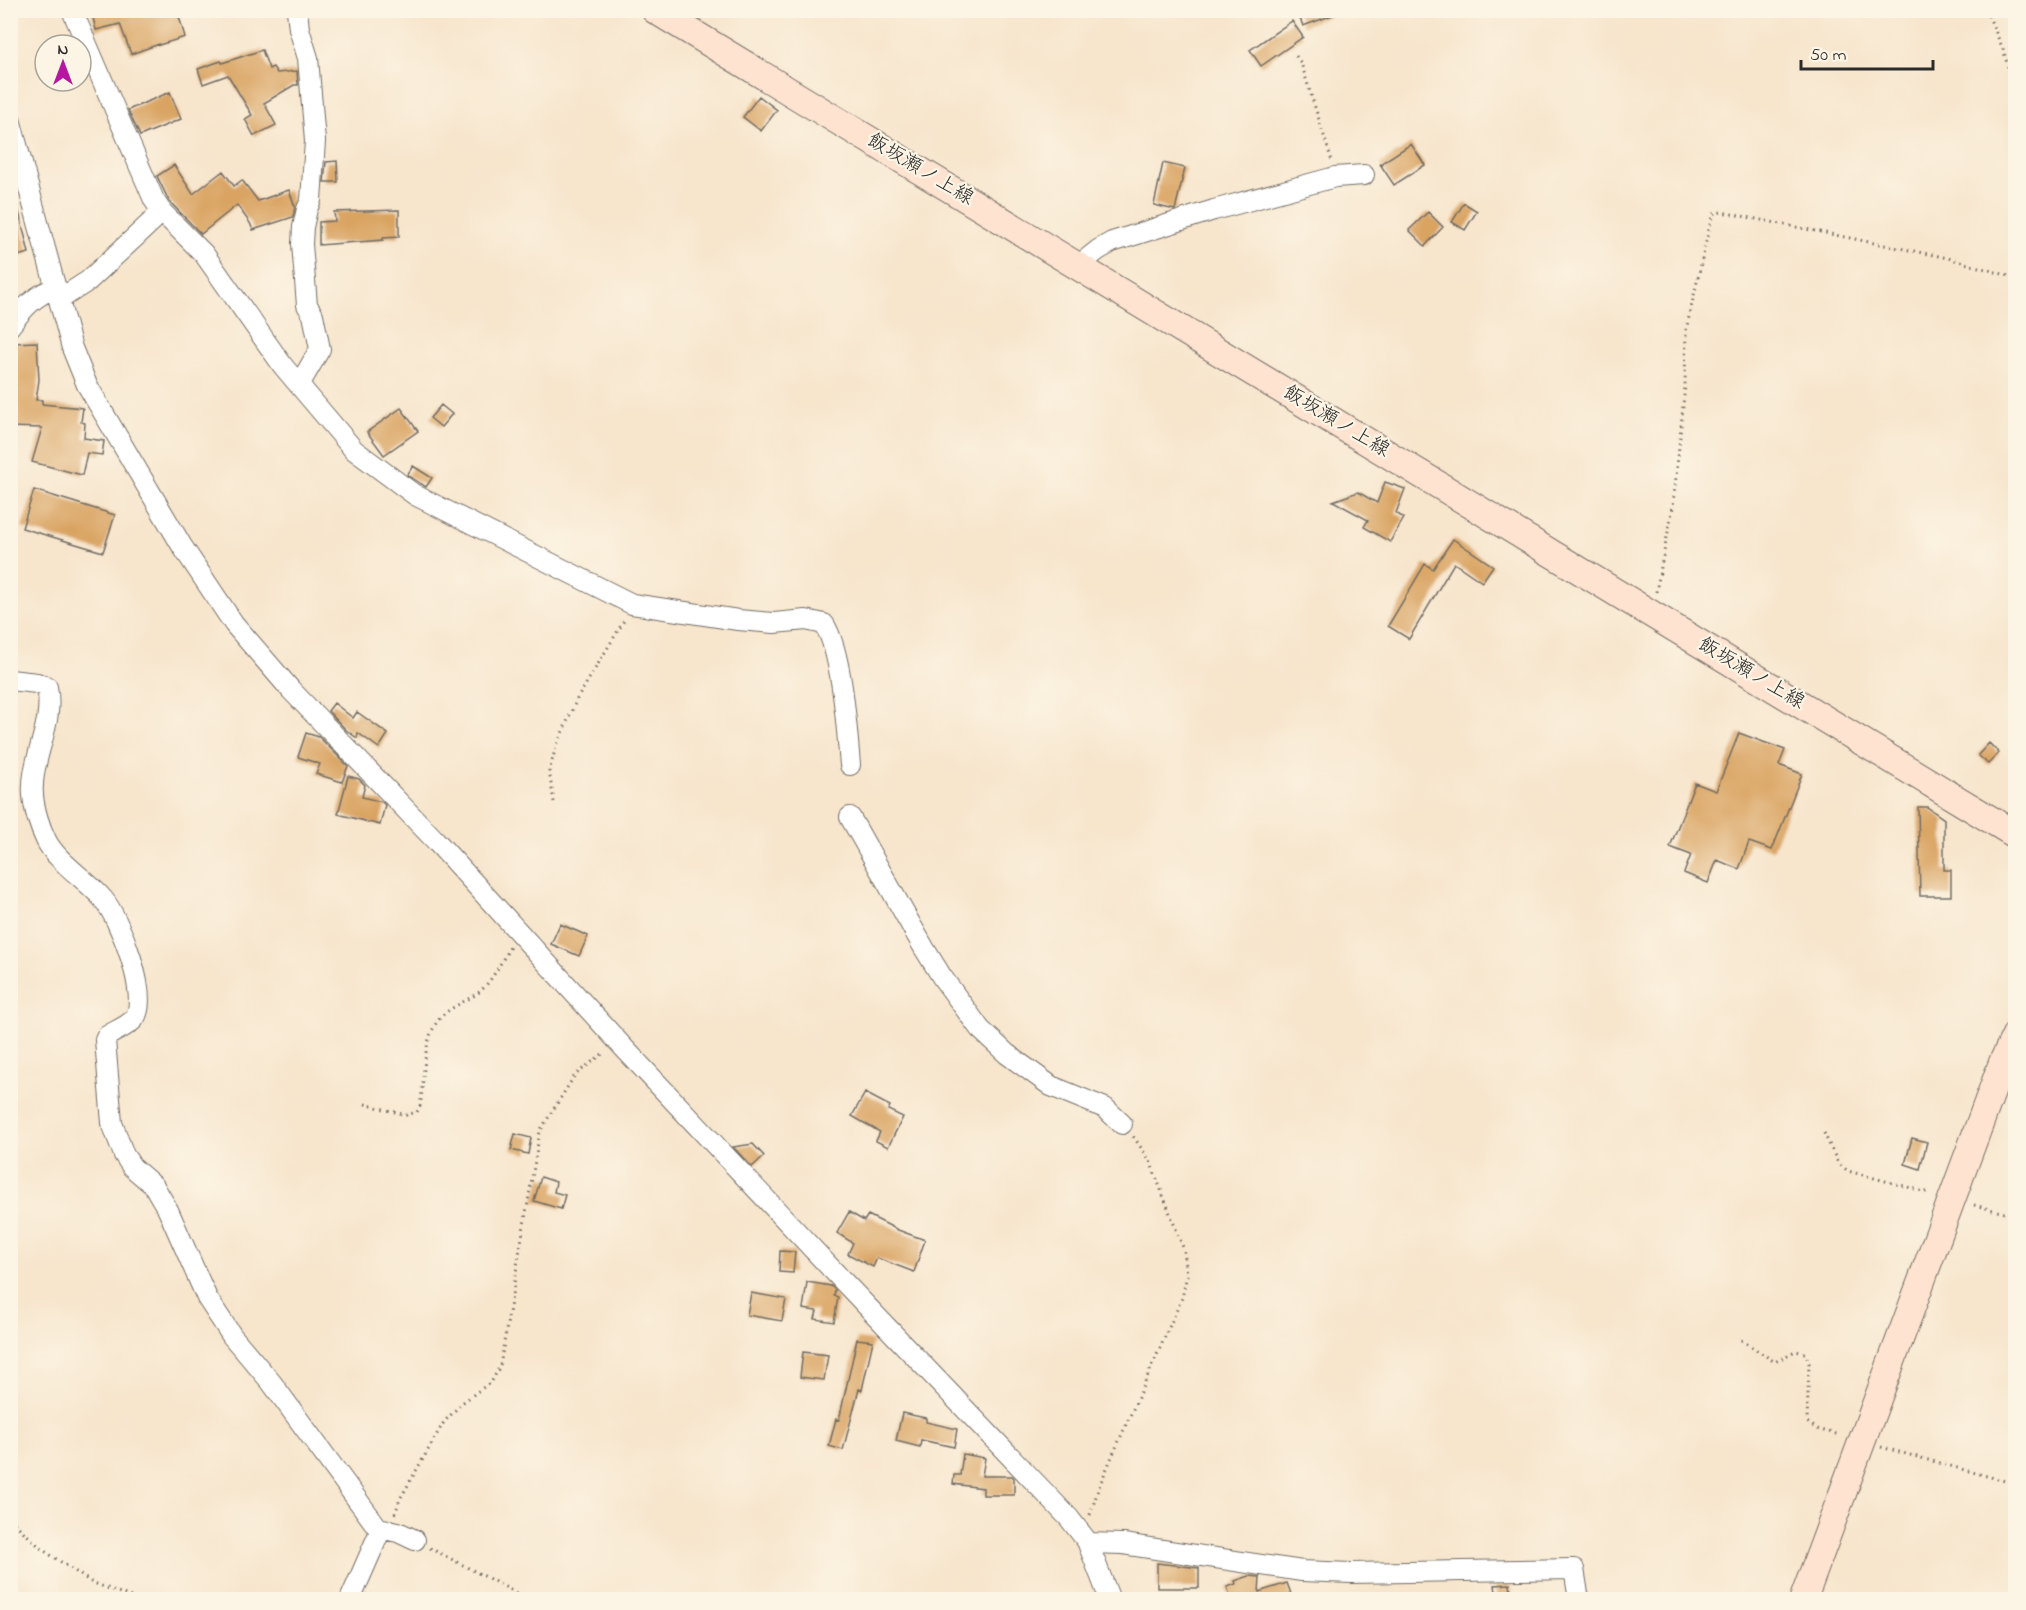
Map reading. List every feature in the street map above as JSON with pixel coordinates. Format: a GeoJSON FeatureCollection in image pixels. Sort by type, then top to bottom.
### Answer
{"type":"FeatureCollection","features":[{"type":"Feature","properties":{"kind":"main road","name":"飯坂瀬ノ上線"},"geometry":{"type":"LineString","coordinates":[[655,10],[2016,835]]}},
{"type":"Feature","properties":{"kind":"main road"},"geometry":{"type":"LineString","coordinates":[[1803,1599],[2003,1061],[2016,1034]]}},
{"type":"Feature","properties":{"kind":"street"},"geometry":{"type":"LineString","coordinates":[[72,10],[154,200],[162,212],[204,254],[283,366],[354,450],[415,495],[632,604],[738,620],[774,623],[806,620],[824,624],[829,632],[836,658],[849,765]]}},
{"type":"Feature","properties":{"kind":"street"},"geometry":{"type":"LineString","coordinates":[[297,10],[299,29],[308,58],[315,141],[311,200],[303,227],[302,244],[307,306],[314,315],[320,349],[299,385]]}},
{"type":"Feature","properties":{"kind":"street"},"geometry":{"type":"LineString","coordinates":[[10,119],[18,177],[58,294],[72,348],[87,385],[182,546],[234,624],[291,690],[435,840],[618,1041],[1069,1518],[1084,1537],[1110,1599]]}},
{"type":"Feature","properties":{"kind":"street"},"geometry":{"type":"LineString","coordinates":[[1078,266],[1112,242],[1214,210],[1337,177],[1364,175]]}},
{"type":"Feature","properties":{"kind":"street"},"geometry":{"type":"LineString","coordinates":[[10,326],[33,300],[49,290],[58,294],[88,281],[162,212]]}},
{"type":"Feature","properties":{"kind":"street"},"geometry":{"type":"LineString","coordinates":[[10,680],[38,683],[47,687],[48,711],[34,777],[33,796],[39,819],[46,841],[58,856],[104,900],[119,924],[139,991],[139,1005],[134,1019],[105,1040],[111,1123],[119,1144],[132,1167],[154,1186],[168,1209],[207,1298],[232,1336],[271,1382],[378,1528],[415,1540]]}},
{"type":"Feature","properties":{"kind":"street"},"geometry":{"type":"LineString","coordinates":[[850,817],[924,948],[980,1029],[1007,1054],[1051,1086],[1105,1108],[1122,1124]]}},
{"type":"Feature","properties":{"kind":"street"},"geometry":{"type":"LineString","coordinates":[[350,1599],[386,1529]]}},
{"type":"Feature","properties":{"kind":"street"},"geometry":{"type":"LineString","coordinates":[[1084,1537],[1302,1571],[1352,1573],[1574,1569],[1579,1599]]}},
{"type":"Feature","properties":{"kind":"path"},"geometry":{"type":"LineString","coordinates":[[1986,10],[2003,49],[2016,95]]}},
{"type":"Feature","properties":{"kind":"path"},"geometry":{"type":"LineString","coordinates":[[1296,56],[1337,177]]}},
{"type":"Feature","properties":{"kind":"path"},"geometry":{"type":"LineString","coordinates":[[1648,611],[1655,594],[1674,507],[1685,386],[1686,330],[1712,216],[1715,213],[1722,212],[1948,258],[2016,278]]}},
{"type":"Feature","properties":{"kind":"path"},"geometry":{"type":"LineString","coordinates":[[554,802],[549,771],[556,747],[578,699],[610,647],[632,604]]}},
{"type":"Feature","properties":{"kind":"path"},"geometry":{"type":"LineString","coordinates":[[365,1104],[405,1115],[417,1112],[420,1106],[433,1028],[446,1013],[486,985],[520,934]]}},
{"type":"Feature","properties":{"kind":"path"},"geometry":{"type":"LineString","coordinates":[[386,1529],[392,1522],[400,1499],[444,1422],[462,1403],[492,1381],[500,1366],[540,1131],[575,1075],[618,1041]]}},
{"type":"Feature","properties":{"kind":"path"},"geometry":{"type":"LineString","coordinates":[[1084,1537],[1100,1484],[1182,1299],[1187,1275],[1184,1250],[1150,1161],[1134,1136],[1122,1124]]}},
{"type":"Feature","properties":{"kind":"path"},"geometry":{"type":"LineString","coordinates":[[1824,1133],[1838,1163],[1848,1171],[2016,1216]]}},
{"type":"Feature","properties":{"kind":"path"},"geometry":{"type":"LineString","coordinates":[[10,1519],[43,1550],[91,1582],[139,1599]]}},
{"type":"Feature","properties":{"kind":"path"},"geometry":{"type":"LineString","coordinates":[[415,1540],[530,1599]]}},
{"type":"Feature","properties":{"kind":"building"},"geometry":{"type":"Polygon","coordinates":[[[91,10],[177,10],[185,37],[131,54],[120,24],[96,30],[91,10]]]}},
{"type":"Feature","properties":{"kind":"building"},"geometry":{"type":"Polygon","coordinates":[[[1297,10],[1340,10],[1341,12],[1303,26],[1297,10]]]}},
{"type":"Feature","properties":{"kind":"building"},"geometry":{"type":"Polygon","coordinates":[[[1292,21],[1303,37],[1261,66],[1250,50],[1292,21]]]}},
{"type":"Feature","properties":{"kind":"building"},"geometry":{"type":"Polygon","coordinates":[[[262,50],[269,69],[273,67],[277,73],[297,71],[298,85],[294,85],[264,103],[276,125],[254,136],[245,119],[252,115],[228,75],[203,84],[198,69],[262,50]]]}},
{"type":"Feature","properties":{"kind":"building"},"geometry":{"type":"Polygon","coordinates":[[[170,92],[181,119],[140,136],[128,110],[170,92]]]}},
{"type":"Feature","properties":{"kind":"building"},"geometry":{"type":"Polygon","coordinates":[[[759,96],[777,110],[761,131],[743,117],[759,96]]]}},
{"type":"Feature","properties":{"kind":"building"},"geometry":{"type":"Polygon","coordinates":[[[1411,144],[1425,165],[1394,185],[1380,164],[1411,144]]]}},
{"type":"Feature","properties":{"kind":"building"},"geometry":{"type":"Polygon","coordinates":[[[337,161],[338,182],[324,182],[326,162],[337,161]]]}},
{"type":"Feature","properties":{"kind":"building"},"geometry":{"type":"Polygon","coordinates":[[[1163,163],[1185,168],[1175,210],[1154,205],[1163,163]]]}},
{"type":"Feature","properties":{"kind":"building"},"geometry":{"type":"Polygon","coordinates":[[[174,165],[193,194],[223,171],[234,186],[242,180],[258,201],[289,190],[295,207],[293,217],[253,230],[237,205],[201,234],[169,201],[157,176],[174,165]]]}},
{"type":"Feature","properties":{"kind":"building"},"geometry":{"type":"Polygon","coordinates":[[[16,200],[29,253],[10,258],[10,201],[16,200]]]}},
{"type":"Feature","properties":{"kind":"building"},"geometry":{"type":"Polygon","coordinates":[[[1464,203],[1477,211],[1465,230],[1452,222],[1464,203]]]}},
{"type":"Feature","properties":{"kind":"building"},"geometry":{"type":"Polygon","coordinates":[[[399,210],[399,237],[319,245],[319,222],[335,221],[334,212],[399,210]]]}},
{"type":"Feature","properties":{"kind":"building"},"geometry":{"type":"Polygon","coordinates":[[[1428,212],[1443,227],[1425,246],[1409,230],[1428,212]]]}},
{"type":"Feature","properties":{"kind":"building"},"geometry":{"type":"Polygon","coordinates":[[[37,342],[39,380],[36,400],[42,400],[42,404],[83,408],[81,422],[85,423],[84,438],[104,441],[102,455],[87,453],[82,475],[32,462],[42,428],[10,427],[10,343],[37,342]]]}},
{"type":"Feature","properties":{"kind":"building"},"geometry":{"type":"Polygon","coordinates":[[[441,405],[452,414],[441,427],[430,418],[441,405]]]}},
{"type":"Feature","properties":{"kind":"building"},"geometry":{"type":"Polygon","coordinates":[[[401,408],[418,431],[384,455],[367,432],[401,408]]]}},
{"type":"Feature","properties":{"kind":"building"},"geometry":{"type":"Polygon","coordinates":[[[413,466],[432,478],[426,487],[407,475],[413,466]]]}},
{"type":"Feature","properties":{"kind":"building"},"geometry":{"type":"Polygon","coordinates":[[[1385,482],[1405,489],[1396,513],[1404,518],[1390,542],[1364,527],[1368,520],[1333,501],[1358,492],[1377,503],[1385,482]]]}},
{"type":"Feature","properties":{"kind":"building"},"geometry":{"type":"Polygon","coordinates":[[[34,490],[115,515],[103,552],[22,528],[34,490]]]}},
{"type":"Feature","properties":{"kind":"building"},"geometry":{"type":"Polygon","coordinates":[[[1453,539],[1493,566],[1482,582],[1454,563],[1409,639],[1388,626],[1425,564],[1433,569],[1453,539]]]}},
{"type":"Feature","properties":{"kind":"building"},"geometry":{"type":"Polygon","coordinates":[[[334,703],[353,718],[357,712],[388,734],[379,748],[358,733],[357,738],[346,730],[328,711],[334,703]]]}},
{"type":"Feature","properties":{"kind":"building"},"geometry":{"type":"Polygon","coordinates":[[[306,733],[319,737],[348,766],[342,782],[316,774],[320,764],[298,757],[306,733]]]}},
{"type":"Feature","properties":{"kind":"building"},"geometry":{"type":"Polygon","coordinates":[[[1739,733],[1785,750],[1779,765],[1802,774],[1772,850],[1749,842],[1739,869],[1717,860],[1708,883],[1684,873],[1691,855],[1670,847],[1695,783],[1716,791],[1739,733]]]}},
{"type":"Feature","properties":{"kind":"building"},"geometry":{"type":"Polygon","coordinates":[[[1989,743],[1999,753],[1988,764],[1978,755],[1989,743]]]}},
{"type":"Feature","properties":{"kind":"building"},"geometry":{"type":"Polygon","coordinates":[[[348,776],[359,779],[365,785],[362,797],[382,802],[385,805],[380,825],[338,814],[348,776]]]}},
{"type":"Feature","properties":{"kind":"building"},"geometry":{"type":"Polygon","coordinates":[[[1918,807],[1927,807],[1944,819],[1944,870],[1951,870],[1951,896],[1920,896],[1918,807]]]}},
{"type":"Feature","properties":{"kind":"building"},"geometry":{"type":"Polygon","coordinates":[[[560,924],[588,936],[579,956],[551,944],[560,924]]]}},
{"type":"Feature","properties":{"kind":"building"},"geometry":{"type":"Polygon","coordinates":[[[865,1093],[890,1106],[888,1110],[903,1117],[888,1147],[876,1141],[880,1132],[852,1116],[865,1093]]]}},
{"type":"Feature","properties":{"kind":"building"},"geometry":{"type":"Polygon","coordinates":[[[515,1134],[531,1138],[528,1154],[511,1150],[515,1134]]]}},
{"type":"Feature","properties":{"kind":"building"},"geometry":{"type":"Polygon","coordinates":[[[1912,1138],[1927,1142],[1920,1169],[1905,1164],[1912,1138]]]}},
{"type":"Feature","properties":{"kind":"building"},"geometry":{"type":"Polygon","coordinates":[[[753,1144],[764,1156],[752,1167],[733,1147],[753,1144]]]}},
{"type":"Feature","properties":{"kind":"building"},"geometry":{"type":"Polygon","coordinates":[[[541,1177],[556,1182],[554,1192],[565,1195],[561,1209],[534,1201],[541,1177]]]}},
{"type":"Feature","properties":{"kind":"building"},"geometry":{"type":"Polygon","coordinates":[[[849,1212],[864,1221],[868,1215],[925,1240],[914,1272],[877,1258],[873,1267],[848,1254],[853,1243],[837,1233],[849,1212]]]}},
{"type":"Feature","properties":{"kind":"building"},"geometry":{"type":"Polygon","coordinates":[[[780,1251],[795,1252],[793,1273],[779,1272],[780,1251]]]}},
{"type":"Feature","properties":{"kind":"building"},"geometry":{"type":"Polygon","coordinates":[[[807,1282],[831,1286],[835,1290],[834,1296],[838,1297],[834,1322],[815,1319],[817,1311],[803,1309],[807,1282]]]}},
{"type":"Feature","properties":{"kind":"building"},"geometry":{"type":"Polygon","coordinates":[[[751,1293],[786,1299],[782,1321],[747,1315],[751,1293]]]}},
{"type":"Feature","properties":{"kind":"building"},"geometry":{"type":"Polygon","coordinates":[[[857,1339],[873,1341],[862,1390],[859,1389],[843,1450],[829,1446],[836,1419],[839,1420],[857,1339]]]}},
{"type":"Feature","properties":{"kind":"building"},"geometry":{"type":"Polygon","coordinates":[[[803,1352],[828,1355],[824,1380],[800,1377],[803,1352]]]}},
{"type":"Feature","properties":{"kind":"building"},"geometry":{"type":"Polygon","coordinates":[[[902,1413],[926,1418],[926,1422],[957,1429],[954,1447],[921,1440],[920,1447],[896,1441],[902,1413]]]}},
{"type":"Feature","properties":{"kind":"building"},"geometry":{"type":"Polygon","coordinates":[[[963,1454],[985,1458],[982,1476],[1012,1476],[1014,1495],[983,1495],[983,1488],[953,1484],[954,1475],[960,1475],[963,1454]]]}},
{"type":"Feature","properties":{"kind":"building"},"geometry":{"type":"Polygon","coordinates":[[[1157,1563],[1199,1568],[1199,1588],[1157,1588],[1157,1563]]]}},
{"type":"Feature","properties":{"kind":"building"},"geometry":{"type":"Polygon","coordinates":[[[1249,1576],[1260,1577],[1259,1592],[1287,1583],[1293,1599],[1231,1599],[1227,1587],[1249,1576]]]}},
{"type":"Feature","properties":{"kind":"building"},"geometry":{"type":"Polygon","coordinates":[[[1510,1584],[1512,1599],[1497,1599],[1495,1585],[1510,1584]]]}}]}
